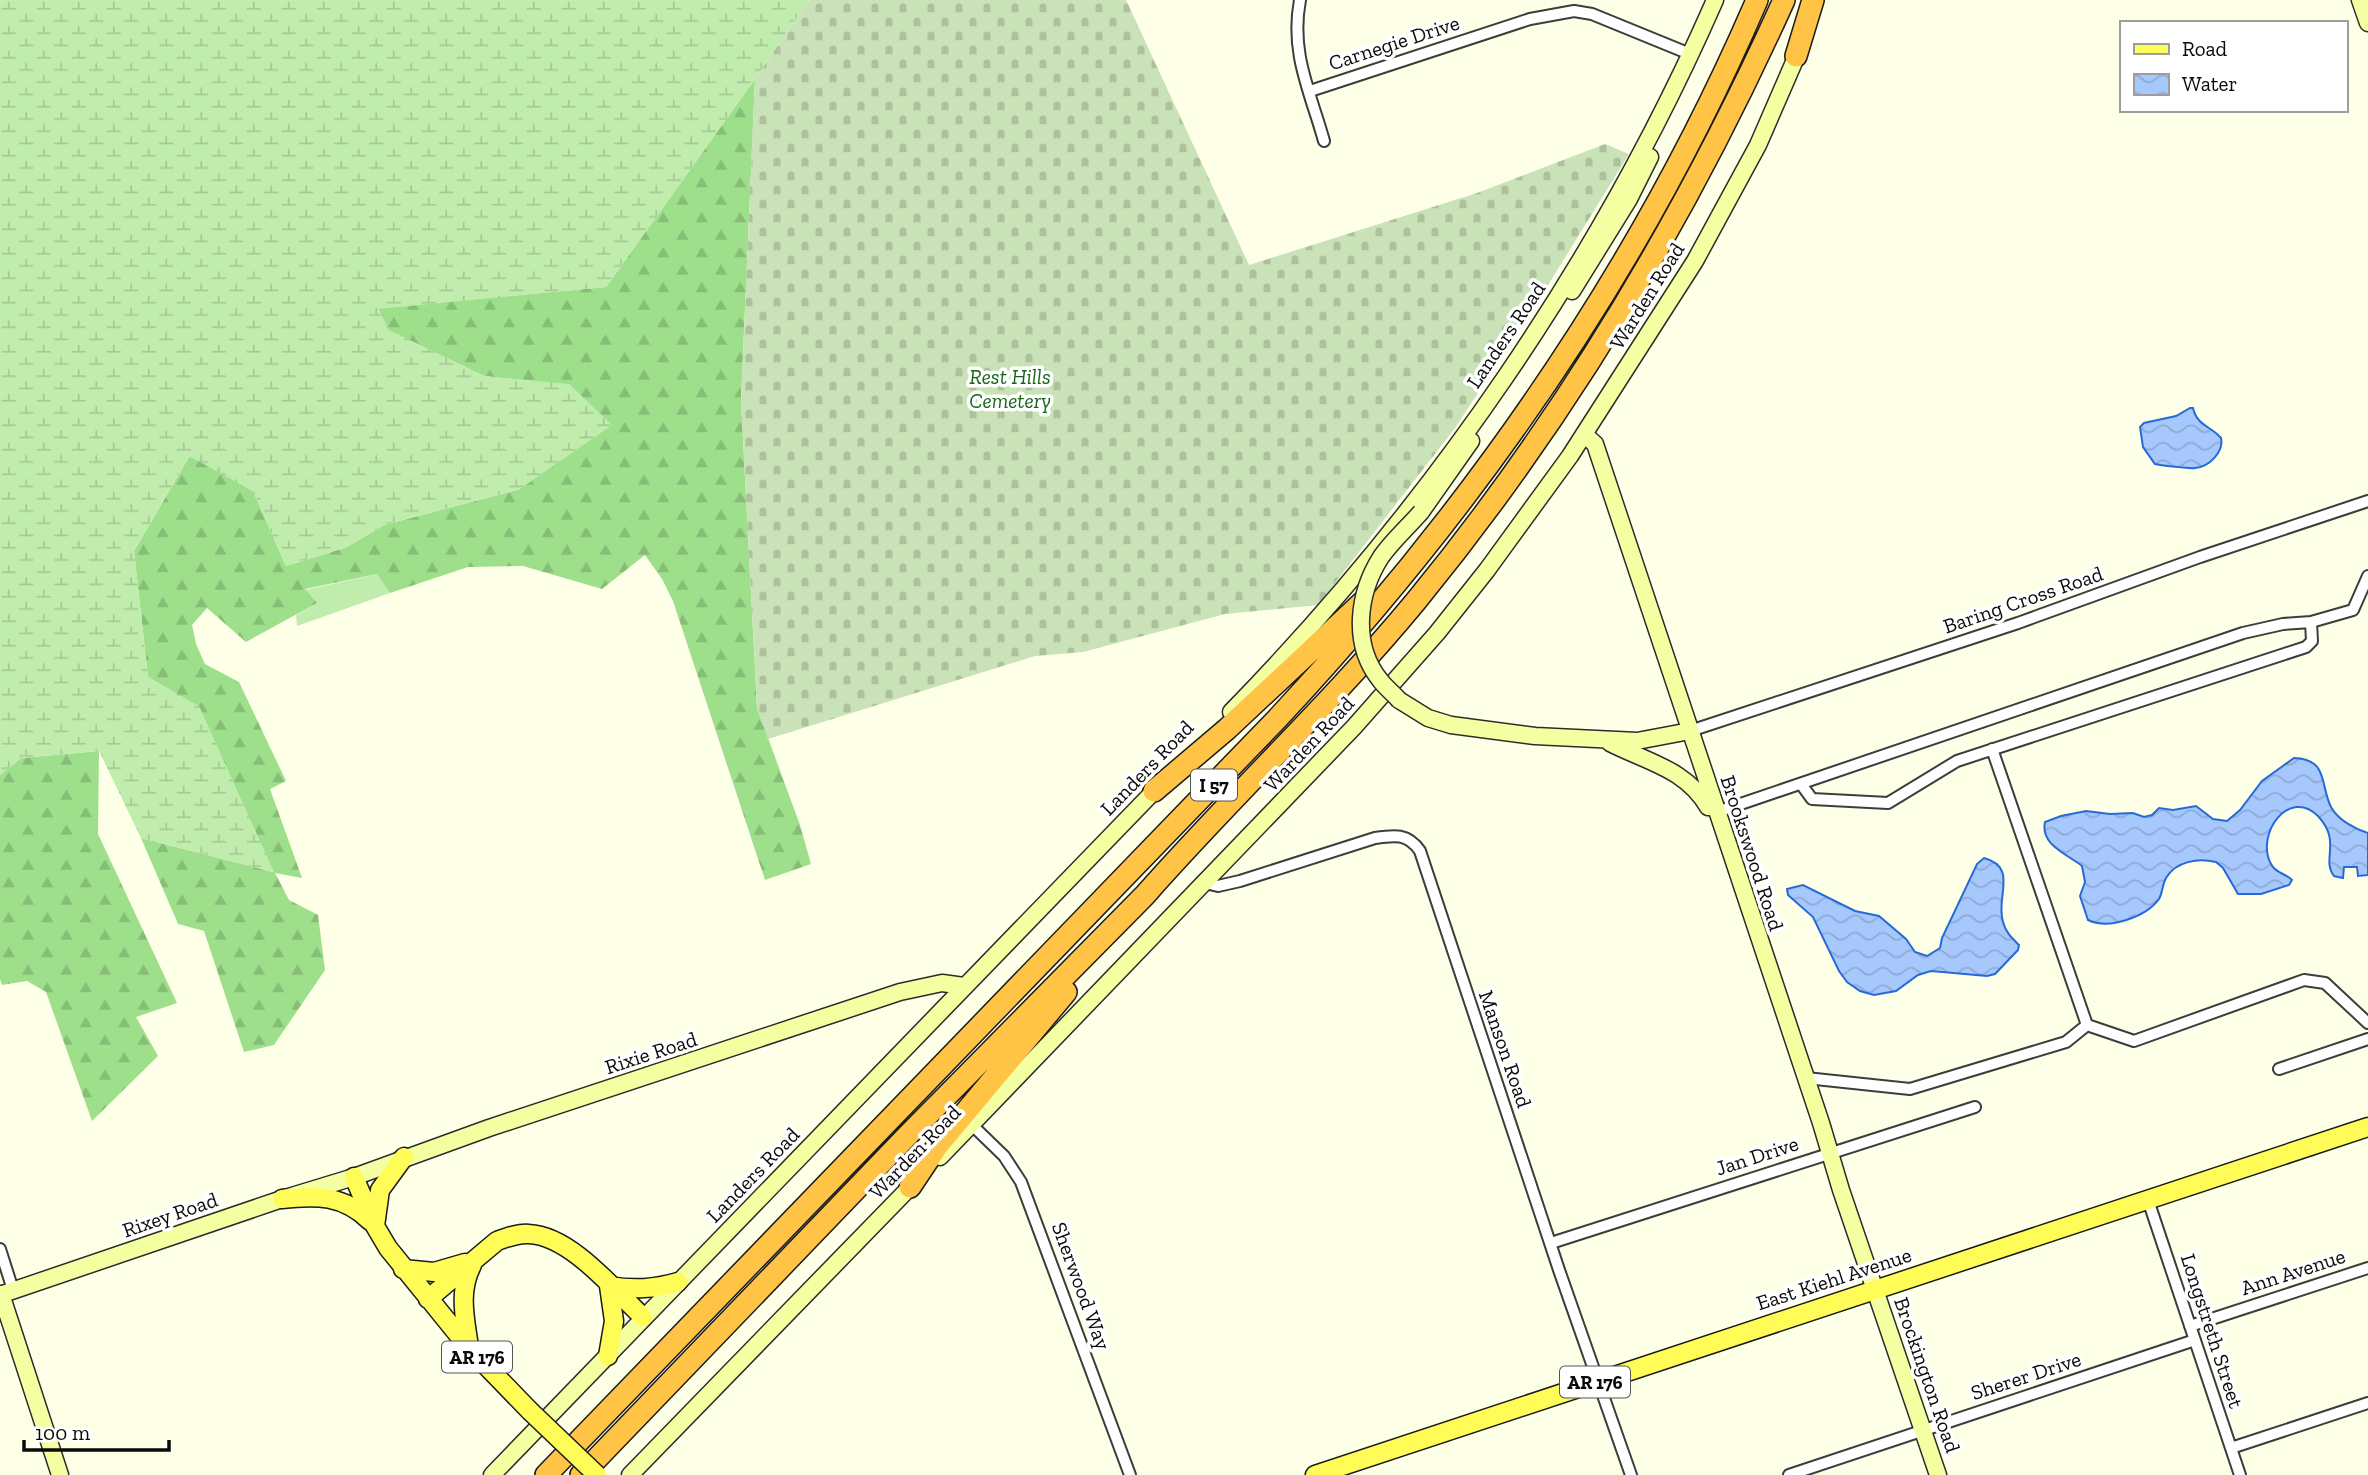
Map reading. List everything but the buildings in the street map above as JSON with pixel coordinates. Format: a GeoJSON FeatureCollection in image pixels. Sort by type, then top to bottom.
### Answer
{"type":"FeatureCollection","features":[{"type":"Feature","properties":{"kind":"highway","name":"I 57"},"geometry":{"type":"LineString","coordinates":[[546,1475],[1277,719],[1416,561],[1510,438],[1603,295],[1687,148],[1757,0]]}},
{"type":"Feature","properties":{"kind":"highway","name":"I 57"},"geometry":{"type":"LineString","coordinates":[[581,1475],[880,1164],[1145,895],[1352,674],[1423,592],[1503,489],[1590,363],[1646,272],[1721,135],[1784,0]]}},
{"type":"Feature","properties":{"kind":"highway"},"geometry":{"type":"LineString","coordinates":[[1796,56],[1813,0]]}},
{"type":"Feature","properties":{"kind":"highway"},"geometry":{"type":"LineString","coordinates":[[1154,791],[1227,729],[1386,579],[1416,561]]}},
{"type":"Feature","properties":{"kind":"highway"},"geometry":{"type":"LineString","coordinates":[[910,1187],[938,1144],[1145,895]]}},
{"type":"Feature","properties":{"kind":"main road","name":"Landers Road"},"geometry":{"type":"LineString","coordinates":[[492,1475],[1243,700],[1330,604],[1389,533],[1486,404],[1569,278],[1666,104],[1716,0]]}},
{"type":"Feature","properties":{"kind":"main road","name":"Warden Road"},"geometry":{"type":"LineString","coordinates":[[631,1475],[1205,883],[1354,727],[1437,633],[1487,570],[1584,434],[1695,261],[1758,145],[1823,0]]}},
{"type":"Feature","properties":{"kind":"main road"},"geometry":{"type":"LineString","coordinates":[[2360,0],[2368,23]]}},
{"type":"Feature","properties":{"kind":"main road"},"geometry":{"type":"LineString","coordinates":[[1666,104],[1654,149],[1629,199],[1586,270],[1421,512],[1383,555],[1367,581],[1360,614],[1364,644],[1379,679],[1399,700],[1428,718],[1451,725],[1535,736],[1604,740],[1637,741],[1690,731]]}},
{"type":"Feature","properties":{"kind":"main road","name":"Brookswood Road"},"geometry":{"type":"LineString","coordinates":[[1584,434],[1595,444],[1875,1289]]}},
{"type":"Feature","properties":{"kind":"main road"},"geometry":{"type":"LineString","coordinates":[[1604,740],[1680,775],[1701,793],[1724,834]]}},
{"type":"Feature","properties":{"kind":"main road","name":"Rixie Road"},"geometry":{"type":"LineString","coordinates":[[354,1177],[404,1157],[900,992],[942,983],[964,986]]}},
{"type":"Feature","properties":{"kind":"main road","name":"East Kiehl Avenue"},"geometry":{"type":"LineString","coordinates":[[1315,1475],[2368,1127]]}},
{"type":"Feature","properties":{"kind":"main road"},"geometry":{"type":"LineString","coordinates":[[375,1226],[380,1190],[404,1157]]}},
{"type":"Feature","properties":{"kind":"main road"},"geometry":{"type":"LineString","coordinates":[[354,1177],[375,1226],[428,1299],[497,1241],[530,1234],[556,1241],[574,1253],[643,1317]]}},
{"type":"Feature","properties":{"kind":"main road","name":"Rixey Road"},"geometry":{"type":"LineString","coordinates":[[5,1293],[354,1177]]}},
{"type":"Feature","properties":{"kind":"main road"},"geometry":{"type":"LineString","coordinates":[[282,1199],[313,1195],[328,1197],[360,1211],[375,1226]]}},
{"type":"Feature","properties":{"kind":"main road"},"geometry":{"type":"LineString","coordinates":[[404,1269],[434,1272],[475,1259]]}},
{"type":"Feature","properties":{"kind":"main road"},"geometry":{"type":"LineString","coordinates":[[469,1348],[463,1300],[467,1274],[475,1259]]}},
{"type":"Feature","properties":{"kind":"main road"},"geometry":{"type":"LineString","coordinates":[[609,1286],[656,1288],[678,1282]]}},
{"type":"Feature","properties":{"kind":"main road"},"geometry":{"type":"LineString","coordinates":[[608,1356],[614,1321],[609,1286]]}},
{"type":"Feature","properties":{"kind":"main road","name":"Brockington Road"},"geometry":{"type":"LineString","coordinates":[[1875,1289],[1938,1475]]}},
{"type":"Feature","properties":{"kind":"main road"},"geometry":{"type":"LineString","coordinates":[[5,1293],[60,1475]]}},
{"type":"Feature","properties":{"kind":"main road","name":"AR 176"},"geometry":{"type":"LineString","coordinates":[[428,1299],[469,1348],[597,1475]]}},
{"type":"Feature","properties":{"kind":"street"},"geometry":{"type":"LineString","coordinates":[[1300,0],[1296,46],[1324,141]]}},
{"type":"Feature","properties":{"kind":"street","name":"Carnegie Drive"},"geometry":{"type":"LineString","coordinates":[[1310,91],[1575,5],[1690,54]]}},
{"type":"Feature","properties":{"kind":"street","name":"Baring Cross Road"},"geometry":{"type":"LineString","coordinates":[[1690,731],[1994,631],[2200,557],[2368,501]]}},
{"type":"Feature","properties":{"kind":"street"},"geometry":{"type":"LineString","coordinates":[[1717,812],[2243,633],[2311,622],[2353,610],[2368,576]]}},
{"type":"Feature","properties":{"kind":"street"},"geometry":{"type":"LineString","coordinates":[[1801,784],[1812,799],[1888,803],[1957,761],[2306,647],[2312,641],[2311,622]]}},
{"type":"Feature","properties":{"kind":"street"},"geometry":{"type":"LineString","coordinates":[[1992,749],[2087,1025]]}},
{"type":"Feature","properties":{"kind":"street","name":"Manson Road"},"geometry":{"type":"LineString","coordinates":[[1205,883],[1218,886],[1240,881],[1384,836],[1402,836],[1416,845],[1568,1298],[1631,1475]]}},
{"type":"Feature","properties":{"kind":"street"},"geometry":{"type":"LineString","coordinates":[[2087,1025],[2134,1041],[2304,980],[2325,983],[2368,1023]]}},
{"type":"Feature","properties":{"kind":"street"},"geometry":{"type":"LineString","coordinates":[[1806,1078],[1910,1089],[2066,1042],[2087,1025]]}},
{"type":"Feature","properties":{"kind":"street"},"geometry":{"type":"LineString","coordinates":[[2279,1069],[2368,1039]]}},
{"type":"Feature","properties":{"kind":"street","name":"Jan Drive"},"geometry":{"type":"LineString","coordinates":[[1551,1243],[1975,1107]]}},
{"type":"Feature","properties":{"kind":"street","name":"Sherwood Way"},"geometry":{"type":"LineString","coordinates":[[971,1125],[1004,1156],[1021,1182],[1130,1475]]}},
{"type":"Feature","properties":{"kind":"street","name":"Longstreth Street"},"geometry":{"type":"LineString","coordinates":[[2148,1200],[2240,1475]]}},
{"type":"Feature","properties":{"kind":"street"},"geometry":{"type":"LineString","coordinates":[[0,1249],[5,1293]]}},
{"type":"Feature","properties":{"kind":"street","name":"Ann Avenue"},"geometry":{"type":"LineString","coordinates":[[2190,1326],[2368,1268]]}},
{"type":"Feature","properties":{"kind":"street","name":"Sherer Drive"},"geometry":{"type":"LineString","coordinates":[[1789,1475],[2195,1340]]}},
{"type":"Feature","properties":{"kind":"street"},"geometry":{"type":"LineString","coordinates":[[2231,1448],[2368,1404]]}},
{"type":"Feature","properties":{"kind":"green space"},"geometry":{"type":"Polygon","coordinates":[[[0,0],[809,0],[606,287],[378,309],[389,330],[484,376],[569,384],[612,425],[520,489],[384,525],[347,547],[286,566],[253,491],[189,456],[134,551],[148,677],[199,706],[274,872],[141,838],[99,751],[21,758],[0,775],[0,0]]]}},
{"type":"Feature","properties":{"kind":"green space","name":"Rest Hills Cemetery"},"geometry":{"type":"Polygon","coordinates":[[[809,0],[1126,0],[1249,265],[1477,193],[1605,144],[1629,154],[1532,311],[1455,428],[1318,605],[1225,614],[1083,652],[1035,656],[768,739],[757,708],[741,400],[755,79],[809,0]]]}},
{"type":"Feature","properties":{"kind":"green space"},"geometry":{"type":"Polygon","coordinates":[[[755,79],[741,400],[757,708],[800,825],[811,864],[765,880],[673,601],[645,555],[602,589],[523,566],[468,567],[390,593],[377,574],[305,589],[317,603],[246,642],[207,608],[192,625],[196,644],[205,664],[239,682],[286,781],[270,789],[302,878],[275,873],[289,900],[318,915],[325,970],[274,1045],[244,1052],[204,931],[178,924],[141,838],[273,872],[199,707],[148,677],[134,551],[190,455],[253,491],[286,566],[347,547],[384,525],[520,489],[569,385],[484,376],[388,330],[378,308],[606,287],[755,79]]]}},
{"type":"Feature","properties":{"kind":"green space"},"geometry":{"type":"Polygon","coordinates":[[[378,574],[390,593],[297,626],[296,615],[317,603],[304,590],[378,574]]]}},
{"type":"Feature","properties":{"kind":"green space"},"geometry":{"type":"Polygon","coordinates":[[[99,751],[98,834],[177,1003],[136,1017],[158,1056],[92,1121],[46,992],[27,981],[2,985],[0,979],[0,775],[21,758],[99,751]]]}},
{"type":"Feature","properties":{"kind":"water"},"geometry":{"type":"Polygon","coordinates":[[[2193,408],[2201,422],[2221,438],[2218,453],[2205,465],[2195,468],[2155,464],[2143,447],[2140,427],[2144,423],[2176,416],[2193,408]]]}},
{"type":"Feature","properties":{"kind":"water"},"geometry":{"type":"Polygon","coordinates":[[[2294,758],[2313,763],[2318,768],[2334,812],[2347,823],[2368,833],[2368,875],[2358,876],[2357,867],[2344,867],[2343,878],[2334,876],[2329,863],[2330,842],[2325,825],[2307,809],[2296,807],[2278,818],[2271,828],[2268,840],[2267,852],[2271,864],[2292,880],[2289,885],[2261,894],[2238,894],[2223,868],[2216,862],[2195,861],[2181,864],[2170,872],[2159,899],[2136,916],[2106,923],[2088,920],[2080,896],[2085,882],[2082,866],[2051,843],[2045,830],[2045,822],[2086,811],[2133,813],[2144,817],[2152,815],[2159,808],[2173,810],[2196,806],[2213,819],[2227,821],[2240,810],[2262,781],[2294,758]]]}},
{"type":"Feature","properties":{"kind":"water"},"geometry":{"type":"Polygon","coordinates":[[[1984,858],[1995,862],[2001,868],[2004,884],[2001,913],[2003,922],[2019,945],[2018,950],[1995,974],[1987,976],[1931,971],[1918,975],[1896,991],[1874,995],[1860,991],[1847,982],[1839,971],[1813,917],[1788,895],[1787,889],[1803,885],[1855,911],[1879,916],[1906,939],[1915,952],[1927,956],[1940,948],[1942,938],[1977,864],[1984,858]]]}}]}
